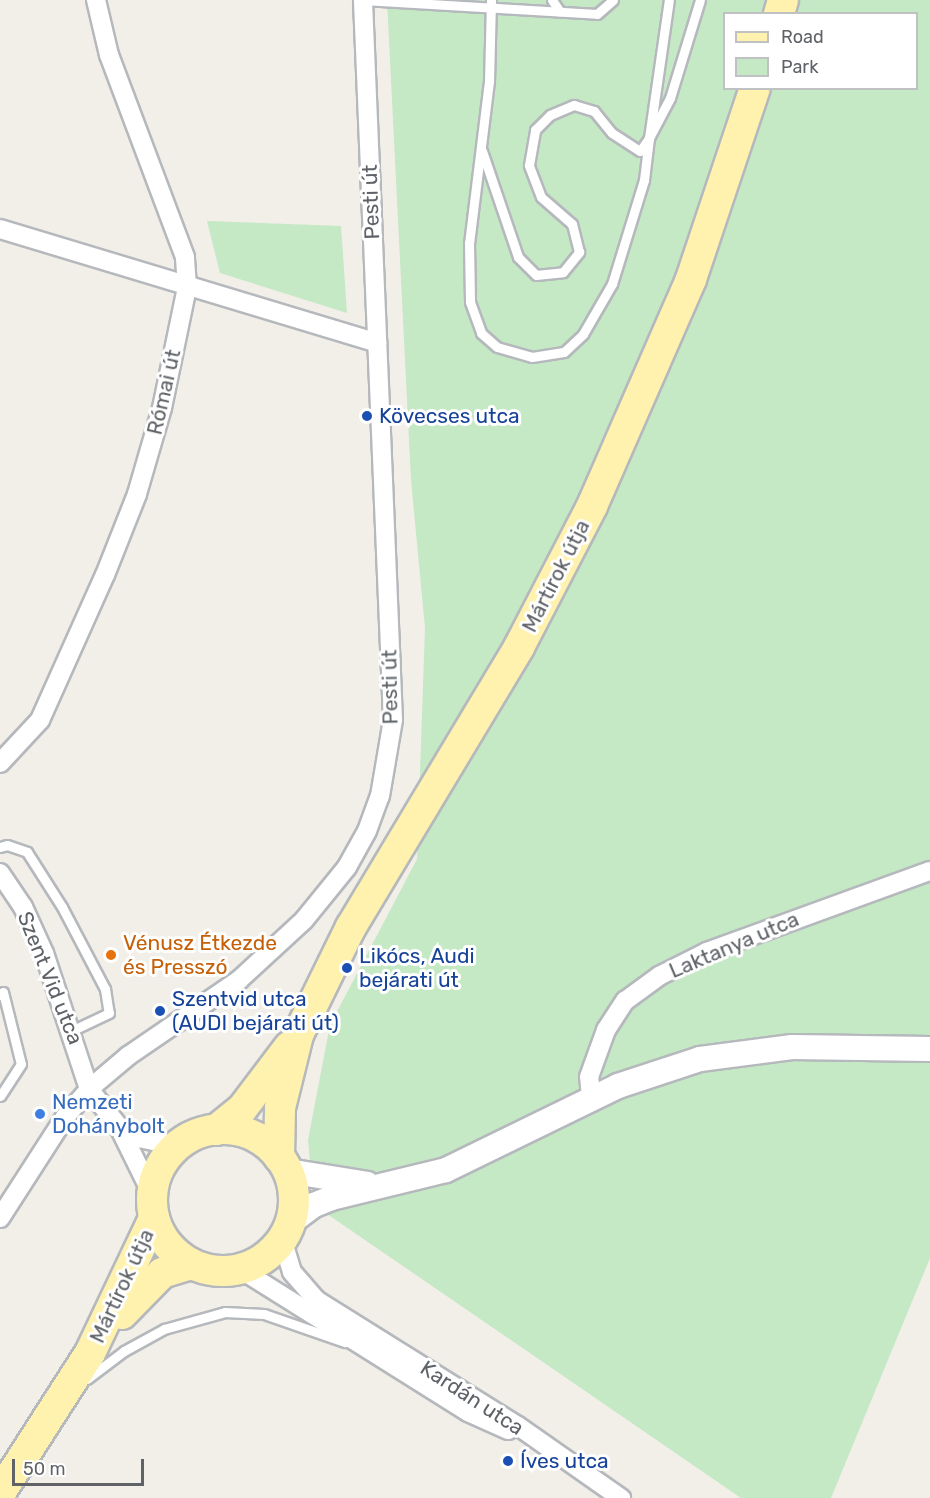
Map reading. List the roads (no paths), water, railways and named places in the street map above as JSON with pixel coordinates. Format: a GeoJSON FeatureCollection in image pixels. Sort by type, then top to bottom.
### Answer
{"type":"FeatureCollection","features":[{"type":"Feature","properties":{"kind":"main road","name":"Mártírok útja"},"geometry":{"type":"LineString","coordinates":[[90,1353],[153,1206],[161,1168],[177,1146],[216,1130],[247,1102],[298,1035],[351,927],[519,647],[596,496],[691,279],[754,90]]}},
{"type":"Feature","properties":{"kind":"main road","name":"Mártírok útja"},"geometry":{"type":"LineString","coordinates":[[153,1206],[164,1240],[191,1264],[215,1271],[240,1269],[264,1258],[286,1231],[293,1191],[284,1164],[280,1108],[298,1035]]}},
{"type":"Feature","properties":{"kind":"main road"},"geometry":{"type":"LineString","coordinates":[[216,1130],[244,1133],[284,1164]]}},
{"type":"Feature","properties":{"kind":"main road","name":"Mártírok útja"},"geometry":{"type":"LineString","coordinates":[[0,1493],[90,1353],[145,1286],[162,1273],[191,1264]]}},
{"type":"Feature","properties":{"kind":"street","name":"Római út"},"geometry":{"type":"LineString","coordinates":[[0,763],[40,720],[109,565],[137,494],[162,408],[187,287],[185,257],[109,55],[96,0]]}},
{"type":"Feature","properties":{"kind":"street","name":"Pesti út"},"geometry":{"type":"LineString","coordinates":[[0,1218],[65,1117],[88,1089],[122,1061],[238,981],[304,920],[346,867],[368,831],[380,796],[393,720],[363,0]]}},
{"type":"Feature","properties":{"kind":"street"},"geometry":{"type":"LineString","coordinates":[[0,229],[377,344]]}},
{"type":"Feature","properties":{"kind":"street","name":"Laktanya utca"},"geometry":{"type":"LineString","coordinates":[[591,1098],[589,1077],[606,1030],[625,1001],[659,976],[707,952],[930,871]]}},
{"type":"Feature","properties":{"kind":"street","name":"Szent Vid utca"},"geometry":{"type":"LineString","coordinates":[[0,873],[23,907],[44,953],[88,1089]]}},
{"type":"Feature","properties":{"kind":"street"},"geometry":{"type":"LineString","coordinates":[[286,1231],[314,1204],[446,1170],[591,1098],[657,1071],[745,1051],[830,1046],[930,1049]]}},
{"type":"Feature","properties":{"kind":"street"},"geometry":{"type":"LineString","coordinates":[[88,1089],[119,1127],[153,1206]]}},
{"type":"Feature","properties":{"kind":"street"},"geometry":{"type":"LineString","coordinates":[[119,1127],[139,1138],[177,1146]]}},
{"type":"Feature","properties":{"kind":"street"},"geometry":{"type":"LineString","coordinates":[[284,1164],[378,1186]]}},
{"type":"Feature","properties":{"kind":"street","name":"Kardán utca"},"geometry":{"type":"LineString","coordinates":[[286,1231],[292,1272],[316,1300],[518,1426],[542,1446]]}},
{"type":"Feature","properties":{"kind":"street","name":"Kardán utca"},"geometry":{"type":"LineString","coordinates":[[240,1269],[360,1347],[468,1412],[542,1446]]}},
{"type":"Feature","properties":{"kind":"street"},"geometry":{"type":"LineString","coordinates":[[542,1446],[621,1498]]}},
{"type":"Feature","properties":{"kind":"lane"},"geometry":{"type":"LineString","coordinates":[[363,0],[492,5],[597,14],[613,0]]}},
{"type":"Feature","properties":{"kind":"lane"},"geometry":{"type":"LineString","coordinates":[[552,0],[560,12]]}},
{"type":"Feature","properties":{"kind":"lane"},"geometry":{"type":"LineString","coordinates":[[492,5],[481,149],[469,243],[470,302],[481,333],[497,347],[532,357],[564,352],[583,334],[612,284],[644,180],[669,0]]}},
{"type":"Feature","properties":{"kind":"lane"},"geometry":{"type":"LineString","coordinates":[[481,149],[518,257],[536,275],[562,272],[579,252],[572,224],[541,197],[529,165],[535,130],[550,115],[574,105],[594,111],[627,145],[640,151],[670,98],[700,0]]}},
{"type":"Feature","properties":{"kind":"lane"},"geometry":{"type":"LineString","coordinates":[[0,847],[7,845],[27,852],[62,907],[105,989],[109,1013],[70,1031]]}},
{"type":"Feature","properties":{"kind":"lane"},"geometry":{"type":"LineString","coordinates":[[0,995],[3,992],[21,1064],[0,1096]]}},
{"type":"Feature","properties":{"kind":"lane"},"geometry":{"type":"LineString","coordinates":[[61,1398],[124,1351],[164,1329],[225,1312],[285,1320],[360,1347]]}},
{"type":"Feature","properties":{"kind":"place","name":"Kövecses utca"},"geometry":{"type":"Point","coordinates":[367,416]}},
{"type":"Feature","properties":{"kind":"place","name":"Vénusz Étkezde és Presszó"},"geometry":{"type":"Point","coordinates":[111,955]}},
{"type":"Feature","properties":{"kind":"place","name":"Likócs, Audi bejárati út"},"geometry":{"type":"Point","coordinates":[347,968]}},
{"type":"Feature","properties":{"kind":"place","name":"Szentvid utca (AUDI bejárati út)"},"geometry":{"type":"Point","coordinates":[160,1011]}},
{"type":"Feature","properties":{"kind":"place","name":"Nemzeti Dohánybolt"},"geometry":{"type":"Point","coordinates":[40,1114]}},
{"type":"Feature","properties":{"kind":"place","name":"Íves utca"},"geometry":{"type":"Point","coordinates":[508,1461]}}]}
